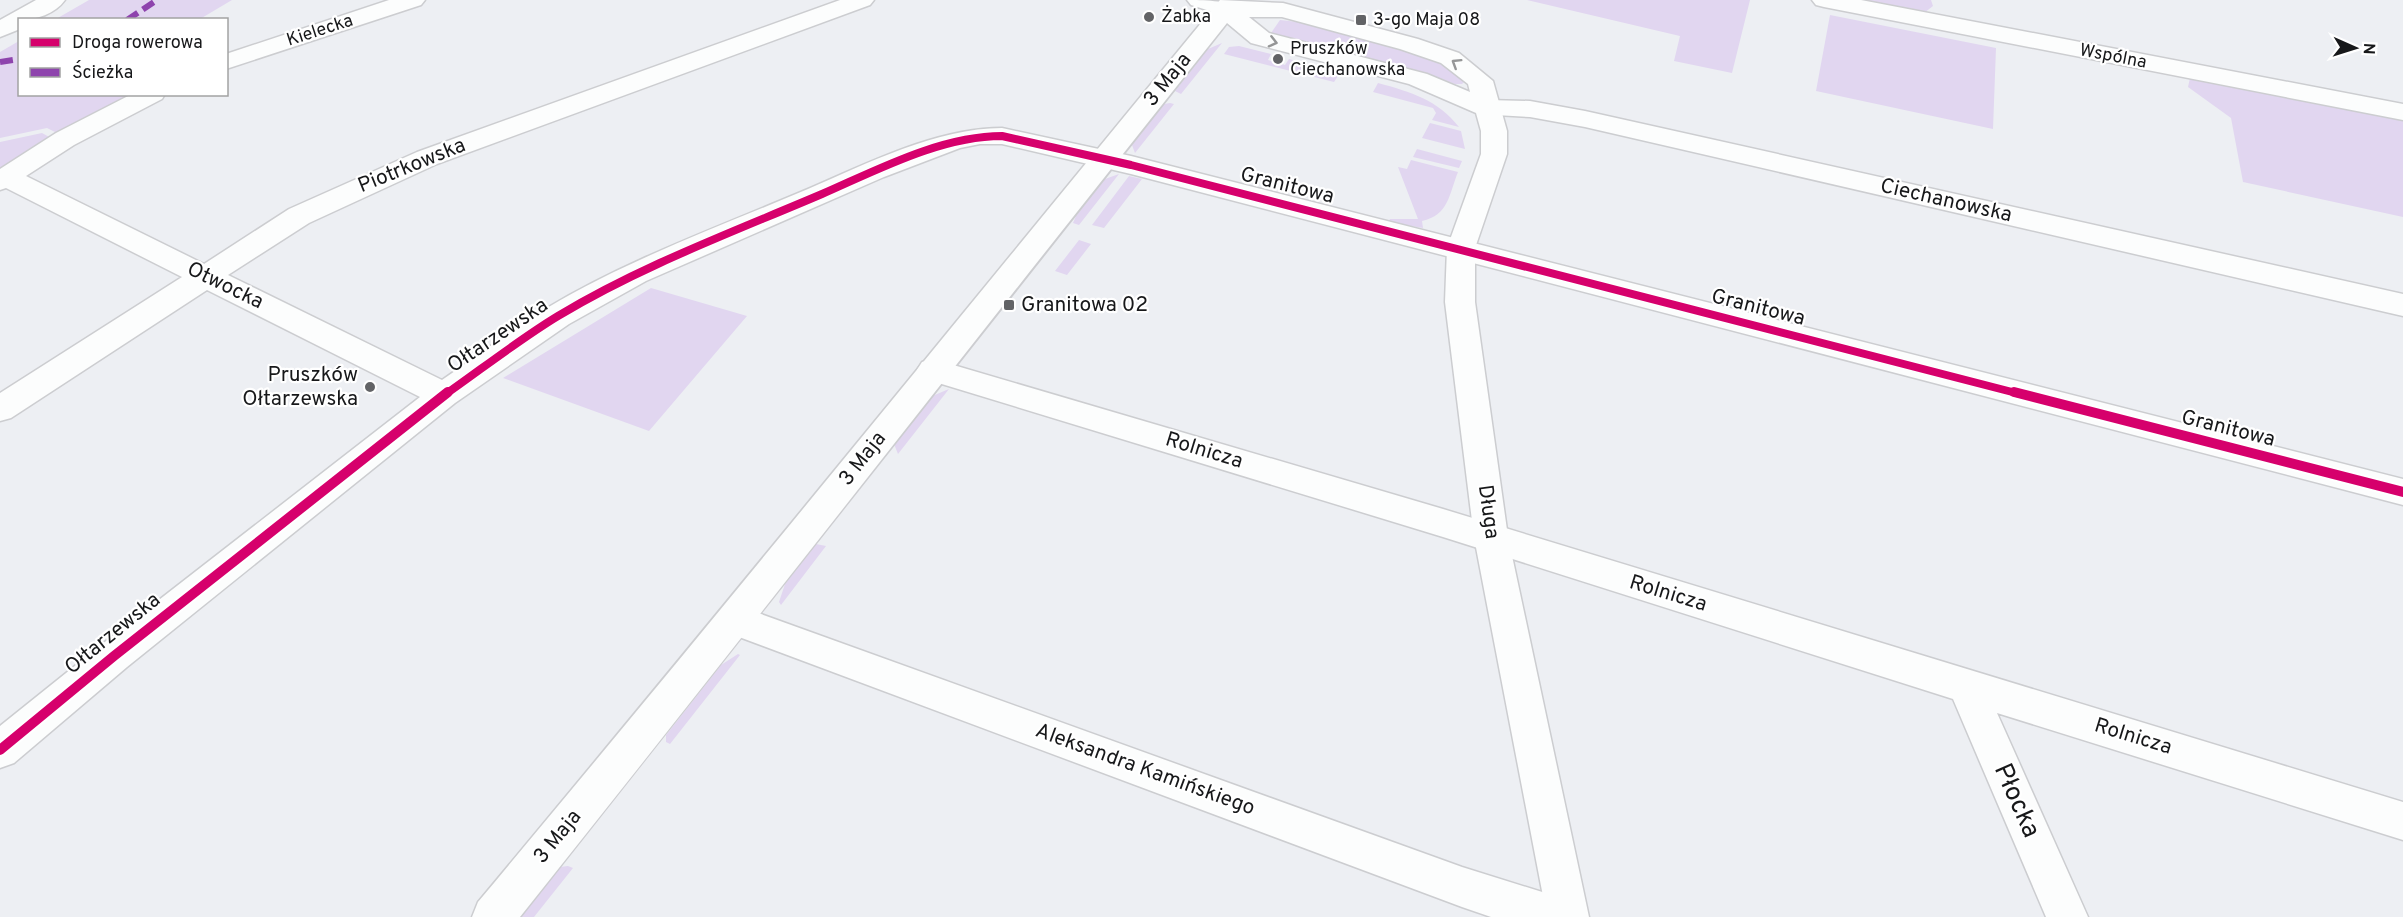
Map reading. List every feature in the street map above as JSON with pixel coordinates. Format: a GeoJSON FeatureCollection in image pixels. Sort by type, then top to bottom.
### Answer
{"type":"FeatureCollection","features":[{"type":"Feature","properties":{"kind":"street"},"geometry":{"type":"LineString","coordinates":[[21,18],[53,0]]}},
{"type":"Feature","properties":{"kind":"street","name":"Kielecka"},"geometry":{"type":"LineString","coordinates":[[228,61],[413,0]]}},
{"type":"Feature","properties":{"kind":"street","name":"Piotrkowska"},"geometry":{"type":"LineString","coordinates":[[0,409],[299,216],[428,158],[862,0]]}},
{"type":"Feature","properties":{"kind":"street","name":"Wspólna"},"geometry":{"type":"LineString","coordinates":[[1824,0],[2403,112]]}},
{"type":"Feature","properties":{"kind":"street","name":"Ciechanowska"},"geometry":{"type":"LineString","coordinates":[[1219,3],[1260,38],[1418,79],[1486,108],[1530,109],[1585,119],[2403,305]]}},
{"type":"Feature","properties":{"kind":"street","name":"3 Maja"},"geometry":{"type":"LineString","coordinates":[[493,917],[736,620],[1103,159],[1219,3]]}},
{"type":"Feature","properties":{"kind":"street"},"geometry":{"type":"LineString","coordinates":[[0,30],[18,20]]}},
{"type":"Feature","properties":{"kind":"street"},"geometry":{"type":"LineString","coordinates":[[3,179],[64,139],[149,96]]}},
{"type":"Feature","properties":{"kind":"street","name":"Długa"},"geometry":{"type":"LineString","coordinates":[[1486,108],[1494,131],[1494,154],[1474,206],[1461,249],[1460,303],[1491,537],[1568,917]]}},
{"type":"Feature","properties":{"kind":"street","name":"Ołtarzewska"},"geometry":{"type":"LineString","coordinates":[[0,750],[114,656],[444,395],[558,316],[636,274],[874,171],[954,141],[980,136],[1002,136],[1103,159]]}},
{"type":"Feature","properties":{"kind":"street","name":"Granitowa"},"geometry":{"type":"LineString","coordinates":[[1103,159],[2403,492]]}},
{"type":"Feature","properties":{"kind":"street","name":"Otwocka"},"geometry":{"type":"LineString","coordinates":[[3,179],[206,276],[444,395]]}},
{"type":"Feature","properties":{"kind":"street","name":"Rolnicza"},"geometry":{"type":"LineString","coordinates":[[933,370],[1491,537],[1550,558],[2403,822]]}},
{"type":"Feature","properties":{"kind":"street","name":"Aleksandra Kamińskiego"},"geometry":{"type":"LineString","coordinates":[[736,620],[1462,887],[1555,917]]}},
{"type":"Feature","properties":{"kind":"street","name":"Płocka"},"geometry":{"type":"LineString","coordinates":[[1966,686],[2067,917]]}},
{"type":"Feature","properties":{"kind":"shaded area"},"geometry":{"type":"Polygon","coordinates":[[[89,0],[232,0],[202,18],[58,18],[89,0]]]}},
{"type":"Feature","properties":{"kind":"shaded area"},"geometry":{"type":"Polygon","coordinates":[[[1527,0],[1750,0],[1732,73],[1674,61],[1680,36],[1527,0]]]}},
{"type":"Feature","properties":{"kind":"shaded area"},"geometry":{"type":"Polygon","coordinates":[[[1856,0],[1931,0],[1933,6],[1924,13],[1856,0]]]}},
{"type":"Feature","properties":{"kind":"shaded area"},"geometry":{"type":"Polygon","coordinates":[[[1830,15],[1996,48],[1993,129],[1816,91],[1830,15]]]}},
{"type":"Feature","properties":{"kind":"shaded area"},"geometry":{"type":"Polygon","coordinates":[[[1280,20],[1298,22],[1405,49],[1440,62],[1466,80],[1462,84],[1455,84],[1424,73],[1271,33],[1280,20]]]}},
{"type":"Feature","properties":{"kind":"shaded area"},"geometry":{"type":"Polygon","coordinates":[[[18,42],[18,96],[134,96],[61,135],[47,128],[0,138],[0,52],[18,42]]]}},
{"type":"Feature","properties":{"kind":"shaded area"},"geometry":{"type":"Polygon","coordinates":[[[1222,43],[1181,94],[1175,91],[1208,49],[1222,43]]]}},
{"type":"Feature","properties":{"kind":"shaded area"},"geometry":{"type":"Polygon","coordinates":[[[1239,46],[1271,54],[1268,60],[1285,65],[1289,59],[1340,73],[1334,82],[1224,54],[1229,47],[1239,46]]]}},
{"type":"Feature","properties":{"kind":"shaded area"},"geometry":{"type":"Polygon","coordinates":[[[2190,78],[2403,118],[2403,217],[2243,182],[2231,118],[2188,87],[2190,78]]]}},
{"type":"Feature","properties":{"kind":"shaded area"},"geometry":{"type":"Polygon","coordinates":[[[1378,83],[1423,98],[1442,110],[1459,127],[1432,120],[1436,113],[1433,108],[1373,92],[1378,83]]]}},
{"type":"Feature","properties":{"kind":"shaded area"},"geometry":{"type":"Polygon","coordinates":[[[1164,104],[1174,104],[1135,153],[1132,145],[1164,104]]]}},
{"type":"Feature","properties":{"kind":"shaded area"},"geometry":{"type":"Polygon","coordinates":[[[1430,123],[1461,131],[1465,149],[1422,138],[1430,123]]]}},
{"type":"Feature","properties":{"kind":"shaded area"},"geometry":{"type":"Polygon","coordinates":[[[42,133],[53,139],[0,172],[0,142],[42,133]]]}},
{"type":"Feature","properties":{"kind":"shaded area"},"geometry":{"type":"Polygon","coordinates":[[[1417,149],[1462,161],[1459,168],[1413,157],[1417,149]]]}},
{"type":"Feature","properties":{"kind":"shaded area"},"geometry":{"type":"Polygon","coordinates":[[[1411,160],[1458,172],[1443,209],[1431,218],[1422,221],[1423,228],[1388,222],[1390,219],[1418,219],[1398,167],[1407,169],[1411,160]]]}},
{"type":"Feature","properties":{"kind":"shaded area"},"geometry":{"type":"Polygon","coordinates":[[[1119,174],[1079,225],[1073,223],[1105,179],[1119,174]]]}},
{"type":"Feature","properties":{"kind":"shaded area"},"geometry":{"type":"Polygon","coordinates":[[[1129,176],[1142,179],[1104,228],[1092,225],[1129,176]]]}},
{"type":"Feature","properties":{"kind":"shaded area"},"geometry":{"type":"Polygon","coordinates":[[[1079,240],[1091,244],[1067,275],[1055,271],[1079,240]]]}},
{"type":"Feature","properties":{"kind":"shaded area"},"geometry":{"type":"Polygon","coordinates":[[[651,288],[747,316],[649,431],[503,378],[651,288]]]}},
{"type":"Feature","properties":{"kind":"shaded area"},"geometry":{"type":"Polygon","coordinates":[[[949,389],[898,454],[894,444],[930,397],[949,389]]]}},
{"type":"Feature","properties":{"kind":"shaded area"},"geometry":{"type":"Polygon","coordinates":[[[816,544],[826,546],[781,605],[779,602],[785,584],[816,544]]]}},
{"type":"Feature","properties":{"kind":"shaded area"},"geometry":{"type":"Polygon","coordinates":[[[738,654],[740,655],[670,744],[666,742],[666,735],[721,665],[738,654]]]}},
{"type":"Feature","properties":{"kind":"shaded area"},"geometry":{"type":"Polygon","coordinates":[[[560,867],[573,868],[534,917],[520,917],[560,867]]]}},
{"type":"Feature","properties":{"kind":"marked path"},"geometry":{"type":"LineString","coordinates":[[130,18],[157,0]]}},
{"type":"Feature","properties":{"kind":"marked path"},"geometry":{"type":"LineString","coordinates":[[0,62],[18,59]]}},
{"type":"Feature","properties":{"kind":"cycle path"},"geometry":{"type":"LineString","coordinates":[[0,750],[114,656],[444,395],[558,316],[636,274],[874,171],[954,141],[980,136],[1002,136],[1131,165],[2403,492]]}},
{"type":"Feature","properties":{"kind":"place","name":"Żabka"},"geometry":{"type":"Point","coordinates":[1149,17]}},
{"type":"Feature","properties":{"kind":"place","name":"3-go Maja 08"},"geometry":{"type":"Point","coordinates":[1361,20]}},
{"type":"Feature","properties":{"kind":"place","name":"Pruszków Ciechanowska"},"geometry":{"type":"Point","coordinates":[1278,59]}},
{"type":"Feature","properties":{"kind":"place","name":"Granitowa 02"},"geometry":{"type":"Point","coordinates":[1009,305]}},
{"type":"Feature","properties":{"kind":"place","name":"Pruszków Ołtarzewska"},"geometry":{"type":"Point","coordinates":[370,387]}}]}
